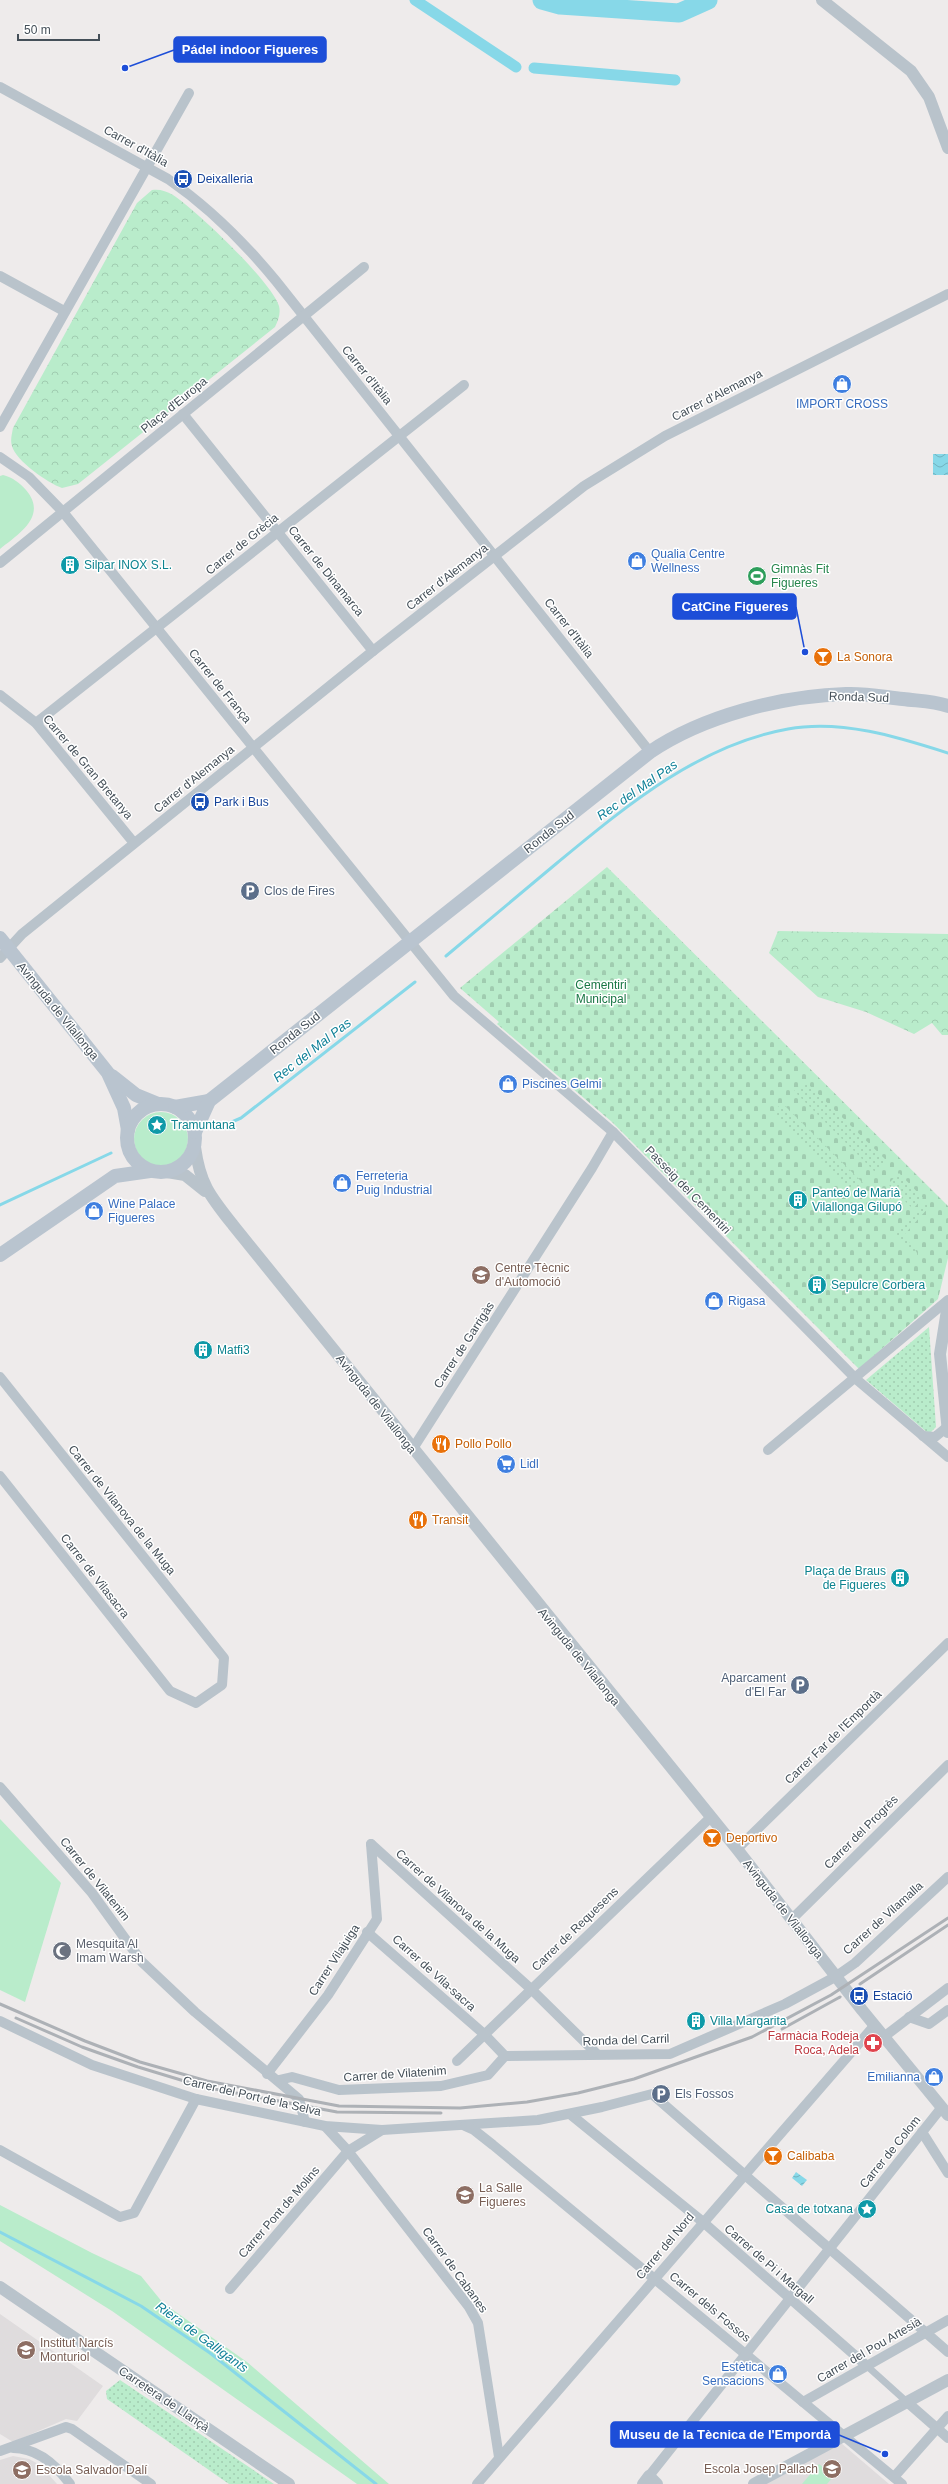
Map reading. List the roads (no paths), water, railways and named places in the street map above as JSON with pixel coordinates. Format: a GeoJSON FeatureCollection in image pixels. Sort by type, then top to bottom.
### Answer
{"type":"FeatureCollection","features":[{"type":"Feature","properties":{"kind":"main road","name":"Ronda Sud"},"geometry":{"type":"LineString","coordinates":[[195,1132],[209,1101],[650,752],[712,720],[806,698],[861,694],[947,705]]}},
{"type":"Feature","properties":{"kind":"main road","name":"Avinguda de Vilallonga"},"geometry":{"type":"LineString","coordinates":[[3,949],[108,1073],[136,1095],[158,1104]]}},
{"type":"Feature","properties":{"kind":"main road","name":"Avinguda de Vilallonga"},"geometry":{"type":"LineString","coordinates":[[108,1073],[124,1108],[128,1137]]}},
{"type":"Feature","properties":{"kind":"main road","name":"Ronda Sud"},"geometry":{"type":"LineString","coordinates":[[175,1107],[209,1101]]}},
{"type":"Feature","properties":{"kind":"main road"},"geometry":{"type":"LineString","coordinates":[[0,1256],[115,1176],[150,1171],[167,1172],[183,1165],[195,1146],[195,1132],[189,1118],[175,1107],[158,1104],[141,1110],[134,1117],[124,1158],[115,1176]]}},
{"type":"Feature","properties":{"kind":"main road"},"geometry":{"type":"LineString","coordinates":[[128,1137],[135,1161],[150,1171]]}},
{"type":"Feature","properties":{"kind":"street"},"geometry":{"type":"LineString","coordinates":[[822,0],[911,71],[929,97],[948,148]]}},
{"type":"Feature","properties":{"kind":"street","name":"Carrer d'Itàlia"},"geometry":{"type":"LineString","coordinates":[[0,87],[146,166],[189,193],[233,231],[276,281],[398,436],[496,555],[650,752]]}},
{"type":"Feature","properties":{"kind":"street"},"geometry":{"type":"LineString","coordinates":[[0,427],[146,166],[189,93]]}},
{"type":"Feature","properties":{"kind":"street","name":"Plaça d'Europa"},"geometry":{"type":"LineString","coordinates":[[0,563],[364,267]]}},
{"type":"Feature","properties":{"kind":"street"},"geometry":{"type":"LineString","coordinates":[[0,276],[64,311]]}},
{"type":"Feature","properties":{"kind":"street","name":"Carrer d'Alemanya"},"geometry":{"type":"LineString","coordinates":[[3,949],[373,651],[584,486],[635,453],[948,294]]}},
{"type":"Feature","properties":{"kind":"street","name":"Carrer de Grècia"},"geometry":{"type":"LineString","coordinates":[[36,723],[157,630],[398,436],[464,385]]}},
{"type":"Feature","properties":{"kind":"street","name":"Carrer de Dinamarca"},"geometry":{"type":"LineString","coordinates":[[183,414],[373,651]]}},
{"type":"Feature","properties":{"kind":"street","name":"Carrer de França"},"geometry":{"type":"LineString","coordinates":[[0,457],[29,477],[63,512],[409,943]]}},
{"type":"Feature","properties":{"kind":"street","name":"Carrer de Gran Bretanya"},"geometry":{"type":"LineString","coordinates":[[0,695],[36,723],[134,843]]}},
{"type":"Feature","properties":{"kind":"street","name":"Passeig del Cementiri"},"geometry":{"type":"LineString","coordinates":[[409,943],[454,996],[613,1132],[856,1379],[948,1457]]}},
{"type":"Feature","properties":{"kind":"street","name":"Carrer de Garrigàs"},"geometry":{"type":"LineString","coordinates":[[412,1450],[592,1168],[613,1132]]}},
{"type":"Feature","properties":{"kind":"street","name":"Avinguda de Vilallonga"},"geometry":{"type":"LineString","coordinates":[[195,1146],[201,1178],[211,1197],[412,1450],[737,1849],[874,2026],[885,2036],[945,2111]]}},
{"type":"Feature","properties":{"kind":"street","name":"Avinguda de Vilallonga"},"geometry":{"type":"LineString","coordinates":[[167,1172],[185,1175],[211,1197]]}},
{"type":"Feature","properties":{"kind":"street"},"geometry":{"type":"LineString","coordinates":[[768,1450],[856,1379],[948,1300]]}},
{"type":"Feature","properties":{"kind":"street"},"geometry":{"type":"LineString","coordinates":[[923,1436],[935,1437],[947,1429],[940,1354],[948,1304]]}},
{"type":"Feature","properties":{"kind":"street","name":"Carrer de Vilanova de la Muga"},"geometry":{"type":"LineString","coordinates":[[0,1377],[224,1658],[222,1685],[196,1703],[170,1691]]}},
{"type":"Feature","properties":{"kind":"street","name":"Carrer de Vilasacra"},"geometry":{"type":"LineString","coordinates":[[0,1476],[170,1691]]}},
{"type":"Feature","properties":{"kind":"street","name":"Carrer Far de l'Empordà"},"geometry":{"type":"LineString","coordinates":[[737,1849],[948,1643]]}},
{"type":"Feature","properties":{"kind":"street","name":"Carrer del Progrès"},"geometry":{"type":"LineString","coordinates":[[792,1919],[948,1765]]}},
{"type":"Feature","properties":{"kind":"street","name":"Carrer de Vilatenim"},"geometry":{"type":"LineString","coordinates":[[0,1787],[92,1893],[142,1962],[195,2012],[267,2074],[279,2080],[299,2098],[305,2122]]}},
{"type":"Feature","properties":{"kind":"street","name":"Carrer de Requesens"},"geometry":{"type":"LineString","coordinates":[[457,2061],[711,1817]]}},
{"type":"Feature","properties":{"kind":"street","name":"Carrer de Vilanova de la Muga"},"geometry":{"type":"LineString","coordinates":[[371,1844],[531,1989],[597,2054]]}},
{"type":"Feature","properties":{"kind":"street","name":"Carrer Vilajuiga"},"geometry":{"type":"LineString","coordinates":[[267,2074],[328,1995],[367,1932],[377,1919],[371,1844]]}},
{"type":"Feature","properties":{"kind":"street","name":"Carrer de Vilamalla"},"geometry":{"type":"LineString","coordinates":[[835,1977],[855,1963],[948,1877]]}},
{"type":"Feature","properties":{"kind":"street","name":"Carrer de Vila-sacra"},"geometry":{"type":"LineString","coordinates":[[367,1932],[484,2034]]}},
{"type":"Feature","properties":{"kind":"street","name":"Ronda del Carril"},"geometry":{"type":"LineString","coordinates":[[505,2056],[670,2054],[785,2004],[835,1977]]}},
{"type":"Feature","properties":{"kind":"street"},"geometry":{"type":"LineString","coordinates":[[885,2036],[948,1988]]}},
{"type":"Feature","properties":{"kind":"street"},"geometry":{"type":"LineString","coordinates":[[909,2017],[929,2024],[948,2010]]}},
{"type":"Feature","properties":{"kind":"street","name":"Carrer del Port de la Selva"},"geometry":{"type":"LineString","coordinates":[[0,2021],[92,2065],[196,2099],[325,2126],[382,2130],[538,2120],[570,2114],[652,2094],[745,2175]]}},
{"type":"Feature","properties":{"kind":"street","name":"Carrer del Nord"},"geometry":{"type":"LineString","coordinates":[[477,2484],[874,2026]]}},
{"type":"Feature","properties":{"kind":"street"},"geometry":{"type":"LineString","coordinates":[[484,2034],[505,2056]]}},
{"type":"Feature","properties":{"kind":"street","name":"Carrer de Vilatenim"},"geometry":{"type":"LineString","coordinates":[[279,2080],[292,2077],[339,2090],[441,2086],[488,2075],[505,2056]]}},
{"type":"Feature","properties":{"kind":"street"},"geometry":{"type":"LineString","coordinates":[[0,2150],[120,2218],[134,2213],[196,2099]]}},
{"type":"Feature","properties":{"kind":"street","name":"Carrer de Colom"},"geometry":{"type":"LineString","coordinates":[[650,2482],[829,2248],[922,2132],[945,2111]]}},
{"type":"Feature","properties":{"kind":"street","name":"Carrer de Pi i Margall"},"geometry":{"type":"LineString","coordinates":[[570,2114],[703,2222],[948,2438]]}},
{"type":"Feature","properties":{"kind":"street","name":"Carrer dels Fossos"},"geometry":{"type":"LineString","coordinates":[[460,2125],[474,2130],[493,2145],[902,2484]]}},
{"type":"Feature","properties":{"kind":"street","name":"Carrer de Cabanes"},"geometry":{"type":"LineString","coordinates":[[325,2126],[348,2151],[469,2307],[478,2323],[497,2460]]}},
{"type":"Feature","properties":{"kind":"street","name":"Carrer Pont de Molins"},"geometry":{"type":"LineString","coordinates":[[230,2289],[348,2151],[382,2130]]}},
{"type":"Feature","properties":{"kind":"street"},"geometry":{"type":"LineString","coordinates":[[922,2132],[948,2173]]}},
{"type":"Feature","properties":{"kind":"street"},"geometry":{"type":"LineString","coordinates":[[745,2175],[948,2352]]}},
{"type":"Feature","properties":{"kind":"street","name":"Carretera de Llançà"},"geometry":{"type":"LineString","coordinates":[[0,2287],[289,2484]]}},
{"type":"Feature","properties":{"kind":"street","name":"Carrer del Pou Artesià"},"geometry":{"type":"LineString","coordinates":[[803,2402],[948,2320]]}},
{"type":"Feature","properties":{"kind":"street"},"geometry":{"type":"LineString","coordinates":[[754,2484],[948,2380]]}},
{"type":"Feature","properties":{"kind":"street"},"geometry":{"type":"LineString","coordinates":[[894,2477],[948,2416]]}},
{"type":"Feature","properties":{"kind":"street"},"geometry":{"type":"LineString","coordinates":[[2,2448],[43,2436],[66,2427],[72,2429],[151,2484]]}},
{"type":"Feature","properties":{"kind":"street"},"geometry":{"type":"LineString","coordinates":[[37,2454],[37,2445],[43,2436]]}},
{"type":"Feature","properties":{"kind":"street"},"geometry":{"type":"LineString","coordinates":[[2,2448],[22,2448],[37,2454],[64,2476],[70,2484]]}},
{"type":"Feature","properties":{"kind":"water"},"geometry":{"type":"Polygon","coordinates":[[[933,454],[948,454],[948,475],[933,475],[933,454]]]}},
{"type":"Feature","properties":{"kind":"water"},"geometry":{"type":"Polygon","coordinates":[[[796,2172],[807,2180],[802,2186],[792,2178],[796,2172]]]}},
{"type":"Feature","properties":{"kind":"waterway"},"geometry":{"type":"LineString","coordinates":[[415,0],[516,67]]}},
{"type":"Feature","properties":{"kind":"waterway"},"geometry":{"type":"LineString","coordinates":[[542,0],[560,5],[679,13],[708,0]]}},
{"type":"Feature","properties":{"kind":"waterway"},"geometry":{"type":"LineString","coordinates":[[534,68],[675,80]]}},
{"type":"Feature","properties":{"kind":"waterway","name":"Rec del Mal Pas"},"geometry":{"type":"LineString","coordinates":[[446,956],[636,800],[693,764],[724,749],[755,737],[788,729],[828,726],[869,731],[948,753]]}},
{"type":"Feature","properties":{"kind":"waterway","name":"Rec del Mal Pas"},"geometry":{"type":"LineString","coordinates":[[218,1128],[241,1118],[415,982]]}},
{"type":"Feature","properties":{"kind":"waterway","name":"Rec del Mal Pas"},"geometry":{"type":"LineString","coordinates":[[0,1205],[111,1153]]}},
{"type":"Feature","properties":{"kind":"waterway","name":"Riera de Galligants"},"geometry":{"type":"LineString","coordinates":[[0,2232],[141,2306],[210,2353],[376,2484]]}},
{"type":"Feature","properties":{"kind":"railway"},"geometry":{"type":"LineString","coordinates":[[0,2004],[85,2041],[140,2062],[207,2081],[339,2106],[460,2108],[527,2102],[578,2093],[634,2079],[752,2037],[831,1995],[948,1918]]}},
{"type":"Feature","properties":{"kind":"railway"},"geometry":{"type":"LineString","coordinates":[[860,1984],[948,1925]]}},
{"type":"Feature","properties":{"kind":"railway"},"geometry":{"type":"LineString","coordinates":[[782,2029],[840,1997]]}},
{"type":"Feature","properties":{"kind":"railway"},"geometry":{"type":"LineString","coordinates":[[16,2018],[82,2047],[138,2067],[204,2087],[337,2112],[441,2113]]}},
{"type":"Feature","properties":{"kind":"place","name":"Pádel indoor Figueres"},"geometry":{"type":"Point","coordinates":[125,68]}},
{"type":"Feature","properties":{"kind":"place","name":"Deixalleria"},"geometry":{"type":"Point","coordinates":[183,179]}},
{"type":"Feature","properties":{"kind":"place","name":"IMPORT CROSS"},"geometry":{"type":"Point","coordinates":[842,384]}},
{"type":"Feature","properties":{"kind":"place","name":"Qualia Centre Wellness"},"geometry":{"type":"Point","coordinates":[637,561]}},
{"type":"Feature","properties":{"kind":"place","name":"Silpar INOX S.L."},"geometry":{"type":"Point","coordinates":[70,565]}},
{"type":"Feature","properties":{"kind":"place","name":"Gimnàs Fit Figueres"},"geometry":{"type":"Point","coordinates":[757,576]}},
{"type":"Feature","properties":{"kind":"place","name":"CatCine Figueres"},"geometry":{"type":"Point","coordinates":[805,652]}},
{"type":"Feature","properties":{"kind":"place","name":"La Sonora"},"geometry":{"type":"Point","coordinates":[823,657]}},
{"type":"Feature","properties":{"kind":"place","name":"Park i Bus"},"geometry":{"type":"Point","coordinates":[200,802]}},
{"type":"Feature","properties":{"kind":"place","name":"Clos de Fires"},"geometry":{"type":"Point","coordinates":[250,891]}},
{"type":"Feature","properties":{"kind":"place","name":"Piscines Gelmi"},"geometry":{"type":"Point","coordinates":[508,1084]}},
{"type":"Feature","properties":{"kind":"place","name":"Tramuntana"},"geometry":{"type":"Point","coordinates":[157,1125]}},
{"type":"Feature","properties":{"kind":"place","name":"Ferreteria Puig Industrial"},"geometry":{"type":"Point","coordinates":[342,1183]}},
{"type":"Feature","properties":{"kind":"place","name":"Panteó de Marià Vilallonga Gilupó"},"geometry":{"type":"Point","coordinates":[798,1200]}},
{"type":"Feature","properties":{"kind":"place","name":"Wine Palace Figueres"},"geometry":{"type":"Point","coordinates":[94,1211]}},
{"type":"Feature","properties":{"kind":"place","name":"Centre Tècnic d'Automoció"},"geometry":{"type":"Point","coordinates":[481,1275]}},
{"type":"Feature","properties":{"kind":"place","name":"Sepulcre Corbera"},"geometry":{"type":"Point","coordinates":[817,1285]}},
{"type":"Feature","properties":{"kind":"place","name":"Rigasa"},"geometry":{"type":"Point","coordinates":[714,1301]}},
{"type":"Feature","properties":{"kind":"place","name":"Matfi3"},"geometry":{"type":"Point","coordinates":[203,1350]}},
{"type":"Feature","properties":{"kind":"place","name":"Pollo Pollo"},"geometry":{"type":"Point","coordinates":[441,1444]}},
{"type":"Feature","properties":{"kind":"place","name":"Lidl"},"geometry":{"type":"Point","coordinates":[506,1464]}},
{"type":"Feature","properties":{"kind":"place","name":"Transit"},"geometry":{"type":"Point","coordinates":[418,1520]}},
{"type":"Feature","properties":{"kind":"place","name":"Plaça de Braus de Figueres"},"geometry":{"type":"Point","coordinates":[900,1578]}},
{"type":"Feature","properties":{"kind":"place","name":"Aparcament d'El Far"},"geometry":{"type":"Point","coordinates":[800,1685]}},
{"type":"Feature","properties":{"kind":"place","name":"Deportivo"},"geometry":{"type":"Point","coordinates":[712,1838]}},
{"type":"Feature","properties":{"kind":"place","name":"Mesquita Al Imam Warsh"},"geometry":{"type":"Point","coordinates":[62,1951]}},
{"type":"Feature","properties":{"kind":"place","name":"Estació"},"geometry":{"type":"Point","coordinates":[859,1996]}},
{"type":"Feature","properties":{"kind":"place","name":"Villa Margarita"},"geometry":{"type":"Point","coordinates":[696,2021]}},
{"type":"Feature","properties":{"kind":"place","name":"Farmàcia Rodeja Roca, Adela"},"geometry":{"type":"Point","coordinates":[873,2043]}},
{"type":"Feature","properties":{"kind":"place","name":"Emilianna"},"geometry":{"type":"Point","coordinates":[934,2077]}},
{"type":"Feature","properties":{"kind":"place","name":"Els Fossos"},"geometry":{"type":"Point","coordinates":[661,2094]}},
{"type":"Feature","properties":{"kind":"place","name":"Calibaba"},"geometry":{"type":"Point","coordinates":[773,2156]}},
{"type":"Feature","properties":{"kind":"place","name":"La Salle Figueres"},"geometry":{"type":"Point","coordinates":[465,2195]}},
{"type":"Feature","properties":{"kind":"place","name":"Casa de totxana"},"geometry":{"type":"Point","coordinates":[867,2209]}},
{"type":"Feature","properties":{"kind":"place","name":"Institut Narcís Monturiol"},"geometry":{"type":"Point","coordinates":[26,2350]}},
{"type":"Feature","properties":{"kind":"place","name":"Estètica Sensacions"},"geometry":{"type":"Point","coordinates":[778,2374]}},
{"type":"Feature","properties":{"kind":"place","name":"Museu de la Tècnica de l'Empordà"},"geometry":{"type":"Point","coordinates":[885,2454]}},
{"type":"Feature","properties":{"kind":"place","name":"Escola Josep Pallach"},"geometry":{"type":"Point","coordinates":[832,2469]}},
{"type":"Feature","properties":{"kind":"place","name":"Escola Salvador Dalí"},"geometry":{"type":"Point","coordinates":[22,2470]}},
{"type":"Feature","properties":{"kind":"park label","name":"Cementiri Municipal"},"geometry":{"type":"Point","coordinates":[601,992]}}]}
